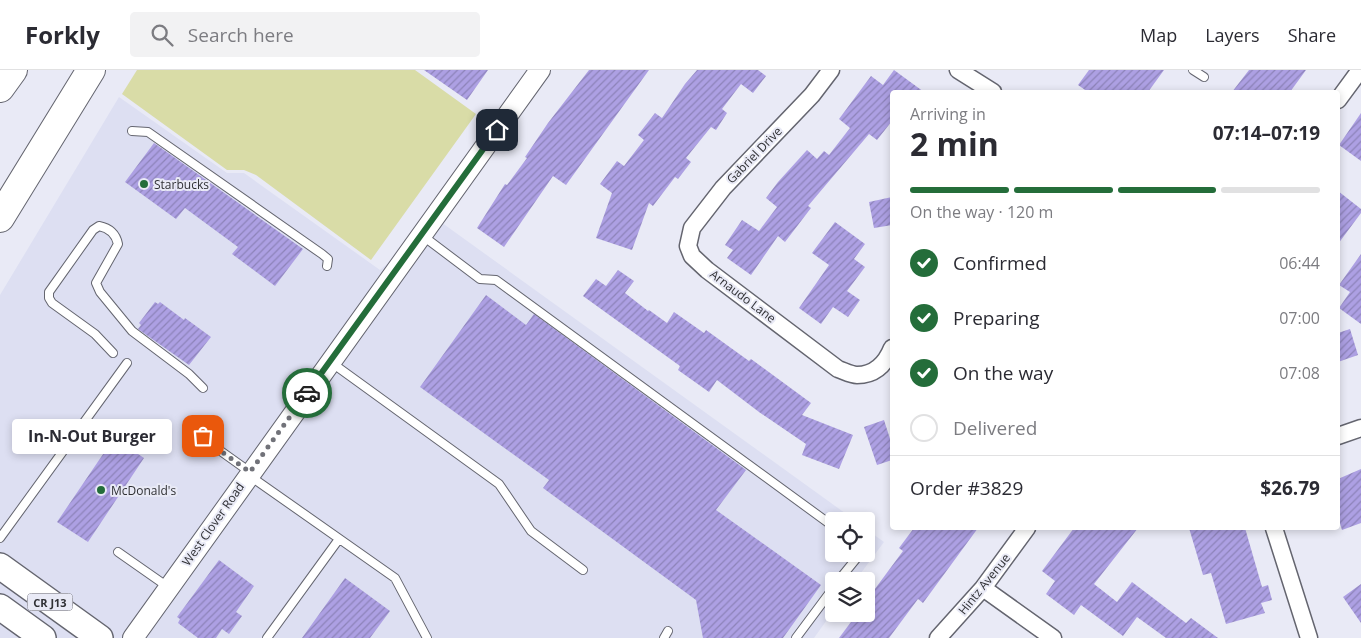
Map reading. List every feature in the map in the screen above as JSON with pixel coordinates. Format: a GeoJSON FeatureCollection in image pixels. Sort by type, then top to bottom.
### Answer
{"type":"FeatureCollection","features":[{"type":"Feature","properties":{"kind":"highway"},"geometry":{"type":"LineString","coordinates":[[0,88],[13,70]]}},
{"type":"Feature","properties":{"kind":"highway"},"geometry":{"type":"LineString","coordinates":[[0,218],[91,70]]}},
{"type":"Feature","properties":{"kind":"main road","name":"CR J13"},"geometry":{"type":"LineString","coordinates":[[0,566],[100,638]]}},
{"type":"Feature","properties":{"kind":"main road","name":"CR J13"},"geometry":{"type":"LineString","coordinates":[[0,607],[43,638]]}},
{"type":"Feature","properties":{"kind":"street","name":"West Clover Road"},"geometry":{"type":"LineString","coordinates":[[133,638],[249,473],[540,70]]}},
{"type":"Feature","properties":{"kind":"street","name":"Gabriel Drive"},"geometry":{"type":"LineString","coordinates":[[688,246],[692,228],[723,188],[812,95],[831,70]]}},
{"type":"Feature","properties":{"kind":"street"},"geometry":{"type":"LineString","coordinates":[[958,70],[990,90]]}},
{"type":"Feature","properties":{"kind":"street"},"geometry":{"type":"LineString","coordinates":[[1340,97],[1360,70]]}},
{"type":"Feature","properties":{"kind":"street","name":"Arnaudo Lane"},"geometry":{"type":"LineString","coordinates":[[688,246],[692,256],[707,270],[838,369],[856,375],[874,372],[887,361],[890,353]]}},
{"type":"Feature","properties":{"kind":"street"},"geometry":{"type":"LineString","coordinates":[[1340,435],[1361,428]]}},
{"type":"Feature","properties":{"kind":"street","name":"Hintz Avenue"},"geometry":{"type":"LineString","coordinates":[[938,638],[983,588],[1026,530]]}},
{"type":"Feature","properties":{"kind":"street"},"geometry":{"type":"LineString","coordinates":[[1275,530],[1309,638]]}},
{"type":"Feature","properties":{"kind":"street"},"geometry":{"type":"LineString","coordinates":[[983,588],[1053,638]]}},
{"type":"Feature","properties":{"kind":"lane"},"geometry":{"type":"LineString","coordinates":[[1193,70],[1204,77]]}},
{"type":"Feature","properties":{"kind":"lane"},"geometry":{"type":"LineString","coordinates":[[132,131],[148,132],[322,254],[328,259],[327,266]]}},
{"type":"Feature","properties":{"kind":"lane"},"geometry":{"type":"LineString","coordinates":[[112,353],[95,334],[52,304],[49,298],[49,292],[93,230],[99,226],[105,227],[116,236],[118,244],[96,283],[100,292],[132,331],[189,374],[203,388]]}},
{"type":"Feature","properties":{"kind":"lane"},"geometry":{"type":"LineString","coordinates":[[422,235],[480,278],[496,280],[825,520]]}},
{"type":"Feature","properties":{"kind":"lane"},"geometry":{"type":"LineString","coordinates":[[330,362],[499,484],[532,532],[583,570]]}},
{"type":"Feature","properties":{"kind":"lane"},"geometry":{"type":"LineString","coordinates":[[0,538],[127,364]]}},
{"type":"Feature","properties":{"kind":"lane"},"geometry":{"type":"LineString","coordinates":[[203,436],[249,473],[395,578],[427,638]]}},
{"type":"Feature","properties":{"kind":"lane"},"geometry":{"type":"LineString","coordinates":[[267,638],[339,539]]}},
{"type":"Feature","properties":{"kind":"lane"},"geometry":{"type":"LineString","coordinates":[[118,552],[169,588]]}},
{"type":"Feature","properties":{"kind":"lane"},"geometry":{"type":"LineString","coordinates":[[845,572],[853,562]]}},
{"type":"Feature","properties":{"kind":"lane"},"geometry":{"type":"LineString","coordinates":[[796,638],[825,599]]}},
{"type":"Feature","properties":{"kind":"shaded area"},"geometry":{"type":"Polygon","coordinates":[[[119,97],[227,173],[244,173],[380,270],[438,220],[844,512],[825,512],[825,562],[869,562],[862,572],[825,572],[825,622],[814,638],[0,638],[0,295],[119,97]]]}},
{"type":"Feature","properties":{"kind":"shaded area"},"geometry":{"type":"Polygon","coordinates":[[[875,536],[884,542],[875,554],[875,536]]]}},
{"type":"Feature","properties":{"kind":"green space"},"geometry":{"type":"Polygon","coordinates":[[[137,70],[415,70],[476,114],[371,260],[256,175],[244,170],[227,170],[122,94],[137,70]]]}},
{"type":"Feature","properties":{"kind":"building"},"geometry":{"type":"Polygon","coordinates":[[[424,70],[488,70],[467,100],[424,70]]]}},
{"type":"Feature","properties":{"kind":"building"},"geometry":{"type":"Polygon","coordinates":[[[589,70],[649,70],[566,185],[553,176],[504,247],[477,228],[505,184],[507,185],[527,158],[525,157],[548,123],[589,70]]]}},
{"type":"Feature","properties":{"kind":"building"},"geometry":{"type":"Polygon","coordinates":[[[697,70],[758,70],[766,76],[753,93],[741,84],[722,109],[727,113],[716,130],[711,127],[686,158],[691,162],[678,179],[675,177],[653,206],[649,203],[632,250],[596,238],[612,193],[600,184],[617,161],[624,166],[644,140],[638,135],[655,113],[662,118],[697,70]]]}},
{"type":"Feature","properties":{"kind":"building"},"geometry":{"type":"Polygon","coordinates":[[[894,70],[921,90],[890,90],[890,124],[877,140],[869,134],[808,206],[811,208],[785,242],[778,236],[751,275],[727,258],[733,250],[725,245],[742,220],[759,231],[777,207],[766,198],[807,150],[817,159],[824,151],[829,155],[850,128],[839,119],[871,76],[883,85],[894,70]]]}},
{"type":"Feature","properties":{"kind":"building"},"geometry":{"type":"Polygon","coordinates":[[[1089,70],[1164,70],[1149,90],[1085,90],[1078,85],[1089,70]]]}},
{"type":"Feature","properties":{"kind":"building"},"geometry":{"type":"Polygon","coordinates":[[[1249,70],[1306,70],[1291,90],[1234,90],[1249,70]]]}},
{"type":"Feature","properties":{"kind":"building"},"geometry":{"type":"Polygon","coordinates":[[[1361,113],[1361,161],[1340,146],[1361,113]]]}},
{"type":"Feature","properties":{"kind":"building"},"geometry":{"type":"Polygon","coordinates":[[[154,143],[303,249],[275,286],[232,254],[238,247],[185,208],[176,219],[125,182],[154,143]]]}},
{"type":"Feature","properties":{"kind":"building"},"geometry":{"type":"Polygon","coordinates":[[[1340,193],[1361,209],[1361,213],[1340,241],[1340,193]]]}},
{"type":"Feature","properties":{"kind":"building"},"geometry":{"type":"Polygon","coordinates":[[[890,197],[890,225],[874,228],[869,202],[890,197]]]}},
{"type":"Feature","properties":{"kind":"building"},"geometry":{"type":"Polygon","coordinates":[[[835,222],[865,244],[854,259],[865,267],[847,291],[860,300],[848,317],[833,307],[821,324],[799,308],[829,265],[812,253],[835,222]]]}},
{"type":"Feature","properties":{"kind":"building"},"geometry":{"type":"Polygon","coordinates":[[[1361,254],[1361,324],[1340,309],[1350,292],[1340,286],[1361,254]]]}},
{"type":"Feature","properties":{"kind":"building"},"geometry":{"type":"Polygon","coordinates":[[[618,270],[634,281],[625,293],[648,311],[667,323],[674,312],[704,333],[706,330],[749,361],[751,359],[811,403],[802,415],[853,435],[839,469],[802,455],[806,444],[717,380],[709,392],[678,370],[680,366],[583,296],[596,279],[606,286],[618,270]]]}},
{"type":"Feature","properties":{"kind":"building"},"geometry":{"type":"Polygon","coordinates":[[[486,295],[526,325],[534,314],[746,470],[716,510],[821,585],[783,638],[703,638],[696,600],[543,488],[549,480],[420,387],[486,295]]]}},
{"type":"Feature","properties":{"kind":"building"},"geometry":{"type":"Polygon","coordinates":[[[155,302],[158,304],[160,302],[211,337],[189,365],[138,329],[141,325],[139,323],[155,302]]]}},
{"type":"Feature","properties":{"kind":"building"},"geometry":{"type":"Polygon","coordinates":[[[1350,329],[1358,355],[1340,361],[1340,332],[1350,329]]]}},
{"type":"Feature","properties":{"kind":"building"},"geometry":{"type":"Polygon","coordinates":[[[884,420],[890,439],[890,461],[877,465],[864,427],[884,420]]]}},
{"type":"Feature","properties":{"kind":"building","name":"McDonald's"},"geometry":{"type":"Polygon","coordinates":[[[114,438],[144,458],[88,542],[57,522],[114,438]]]}},
{"type":"Feature","properties":{"kind":"building"},"geometry":{"type":"Polygon","coordinates":[[[1361,469],[1361,523],[1342,530],[1340,524],[1340,478],[1361,469]]]}},
{"type":"Feature","properties":{"kind":"building"},"geometry":{"type":"Polygon","coordinates":[[[912,530],[977,530],[923,603],[918,599],[889,638],[839,638],[851,622],[875,622],[875,589],[903,551],[899,548],[912,530]]]}},
{"type":"Feature","properties":{"kind":"building"},"geometry":{"type":"Polygon","coordinates":[[[1073,530],[1136,530],[1094,584],[1117,602],[1132,582],[1186,623],[1191,618],[1218,638],[1166,638],[1137,617],[1123,636],[1081,605],[1074,615],[1046,594],[1055,581],[1042,571],[1073,530]]]}},
{"type":"Feature","properties":{"kind":"building"},"geometry":{"type":"Polygon","coordinates":[[[1190,530],[1246,530],[1262,587],[1268,585],[1272,600],[1261,603],[1265,613],[1226,624],[1211,573],[1203,575],[1190,530]]]}},
{"type":"Feature","properties":{"kind":"building"},"geometry":{"type":"Polygon","coordinates":[[[219,560],[254,586],[236,612],[242,616],[229,634],[222,629],[216,638],[198,638],[178,623],[180,619],[177,617],[219,560]]]}},
{"type":"Feature","properties":{"kind":"building"},"geometry":{"type":"Polygon","coordinates":[[[345,578],[390,611],[370,638],[302,638],[345,578]]]}},
{"type":"Feature","properties":{"kind":"building"},"geometry":{"type":"Polygon","coordinates":[[[1361,584],[1361,623],[1343,597],[1361,584]]]}},
{"type":"Feature","properties":{"kind":"way so far"},"geometry":{"type":"LineString","coordinates":[[203,436],[250,472],[307,393]]}},
{"type":"Feature","properties":{"kind":"place","name":"Starbucks"},"geometry":{"type":"Point","coordinates":[144,184]}},
{"type":"Feature","properties":{"kind":"place","name":"In-N-Out Burger"},"geometry":{"type":"Point","coordinates":[203,436]}},
{"type":"Feature","properties":{"kind":"place","name":"McDonald's"},"geometry":{"type":"Point","coordinates":[101,490]}},
{"type":"Feature","properties":{"kind":"route"},"geometry":{"type":"LineString","coordinates":[[307,393],[497,130]]}}]}
